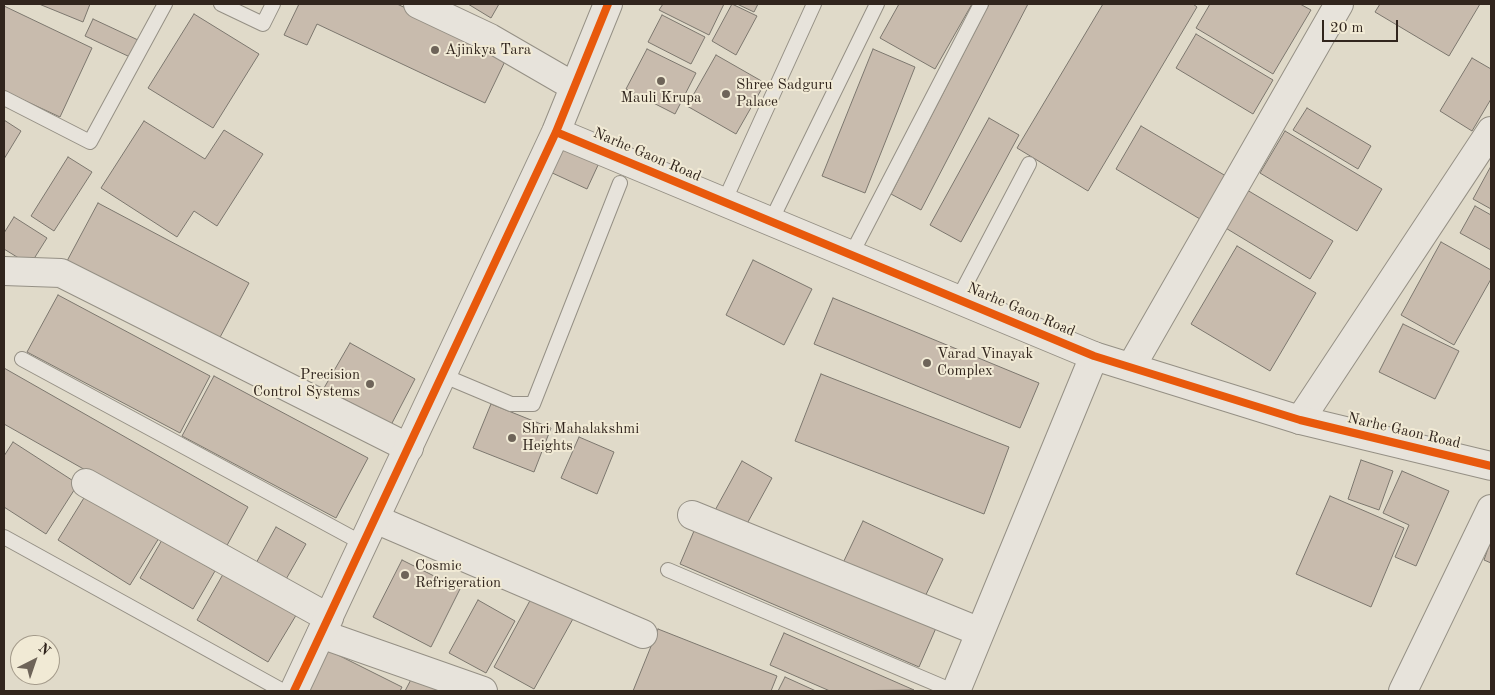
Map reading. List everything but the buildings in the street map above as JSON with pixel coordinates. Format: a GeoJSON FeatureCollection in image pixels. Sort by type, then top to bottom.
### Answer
{"type":"FeatureCollection","features":[{"type":"Feature","properties":{"kind":"street"},"geometry":{"type":"LineString","coordinates":[[418,4],[490,38],[573,86]]}},
{"type":"Feature","properties":{"kind":"street"},"geometry":{"type":"LineString","coordinates":[[294,691],[556,132],[573,86],[608,4]]}},
{"type":"Feature","properties":{"kind":"street"},"geometry":{"type":"LineString","coordinates":[[1131,367],[1339,4]]}},
{"type":"Feature","properties":{"kind":"street"},"geometry":{"type":"LineString","coordinates":[[1300,420],[1491,131]]}},
{"type":"Feature","properties":{"kind":"street","name":"Narhe Gaon Road"},"geometry":{"type":"LineString","coordinates":[[556,132],[1094,356],[1300,420],[1491,466]]}},
{"type":"Feature","properties":{"kind":"street"},"geometry":{"type":"LineString","coordinates":[[4,271],[61,273],[409,448]]}},
{"type":"Feature","properties":{"kind":"street"},"geometry":{"type":"LineString","coordinates":[[955,691],[1094,356]]}},
{"type":"Feature","properties":{"kind":"street"},"geometry":{"type":"LineString","coordinates":[[86,483],[325,626],[483,691]]}},
{"type":"Feature","properties":{"kind":"street"},"geometry":{"type":"LineString","coordinates":[[1403,691],[1491,509]]}},
{"type":"Feature","properties":{"kind":"street"},"geometry":{"type":"LineString","coordinates":[[692,515],[980,632]]}},
{"type":"Feature","properties":{"kind":"street"},"geometry":{"type":"LineString","coordinates":[[375,519],[643,634]]}},
{"type":"Feature","properties":{"kind":"lane"},"geometry":{"type":"LineString","coordinates":[[4,98],[90,142],[165,4]]}},
{"type":"Feature","properties":{"kind":"lane"},"geometry":{"type":"LineString","coordinates":[[221,4],[262,24],[274,4]]}},
{"type":"Feature","properties":{"kind":"lane"},"geometry":{"type":"LineString","coordinates":[[724,202],[814,4]]}},
{"type":"Feature","properties":{"kind":"lane"},"geometry":{"type":"LineString","coordinates":[[771,221],[877,4]]}},
{"type":"Feature","properties":{"kind":"lane"},"geometry":{"type":"LineString","coordinates":[[851,255],[982,4]]}},
{"type":"Feature","properties":{"kind":"lane"},"geometry":{"type":"LineString","coordinates":[[958,299],[1029,164]]}},
{"type":"Feature","properties":{"kind":"lane"},"geometry":{"type":"LineString","coordinates":[[442,375],[511,404],[533,404],[620,183]]}},
{"type":"Feature","properties":{"kind":"lane"},"geometry":{"type":"LineString","coordinates":[[22,359],[362,543]]}},
{"type":"Feature","properties":{"kind":"lane"},"geometry":{"type":"LineString","coordinates":[[4,538],[283,691]]}},
{"type":"Feature","properties":{"kind":"lane"},"geometry":{"type":"LineString","coordinates":[[668,570],[955,691]]}},
{"type":"Feature","properties":{"kind":"cycle path"},"geometry":{"type":"LineString","coordinates":[[294,691],[556,132],[608,4]]}},
{"type":"Feature","properties":{"kind":"cycle path"},"geometry":{"type":"LineString","coordinates":[[556,132],[1094,356],[1300,420],[1491,466]]}},
{"type":"Feature","properties":{"kind":"place","name":"Ajinkya Tara"},"geometry":{"type":"Point","coordinates":[435,50]}},
{"type":"Feature","properties":{"kind":"place","name":"Mauli Krupa"},"geometry":{"type":"Point","coordinates":[661,81]}},
{"type":"Feature","properties":{"kind":"place","name":"Shree Sadguru Palace"},"geometry":{"type":"Point","coordinates":[726,94]}},
{"type":"Feature","properties":{"kind":"place","name":"Varad Vinayak Complex"},"geometry":{"type":"Point","coordinates":[927,363]}},
{"type":"Feature","properties":{"kind":"place","name":"Precision Control Systems"},"geometry":{"type":"Point","coordinates":[370,384]}},
{"type":"Feature","properties":{"kind":"place","name":"Shri Mahalakshmi Heights"},"geometry":{"type":"Point","coordinates":[512,438]}},
{"type":"Feature","properties":{"kind":"place","name":"Cosmic Refrigeration"},"geometry":{"type":"Point","coordinates":[405,575]}}]}
